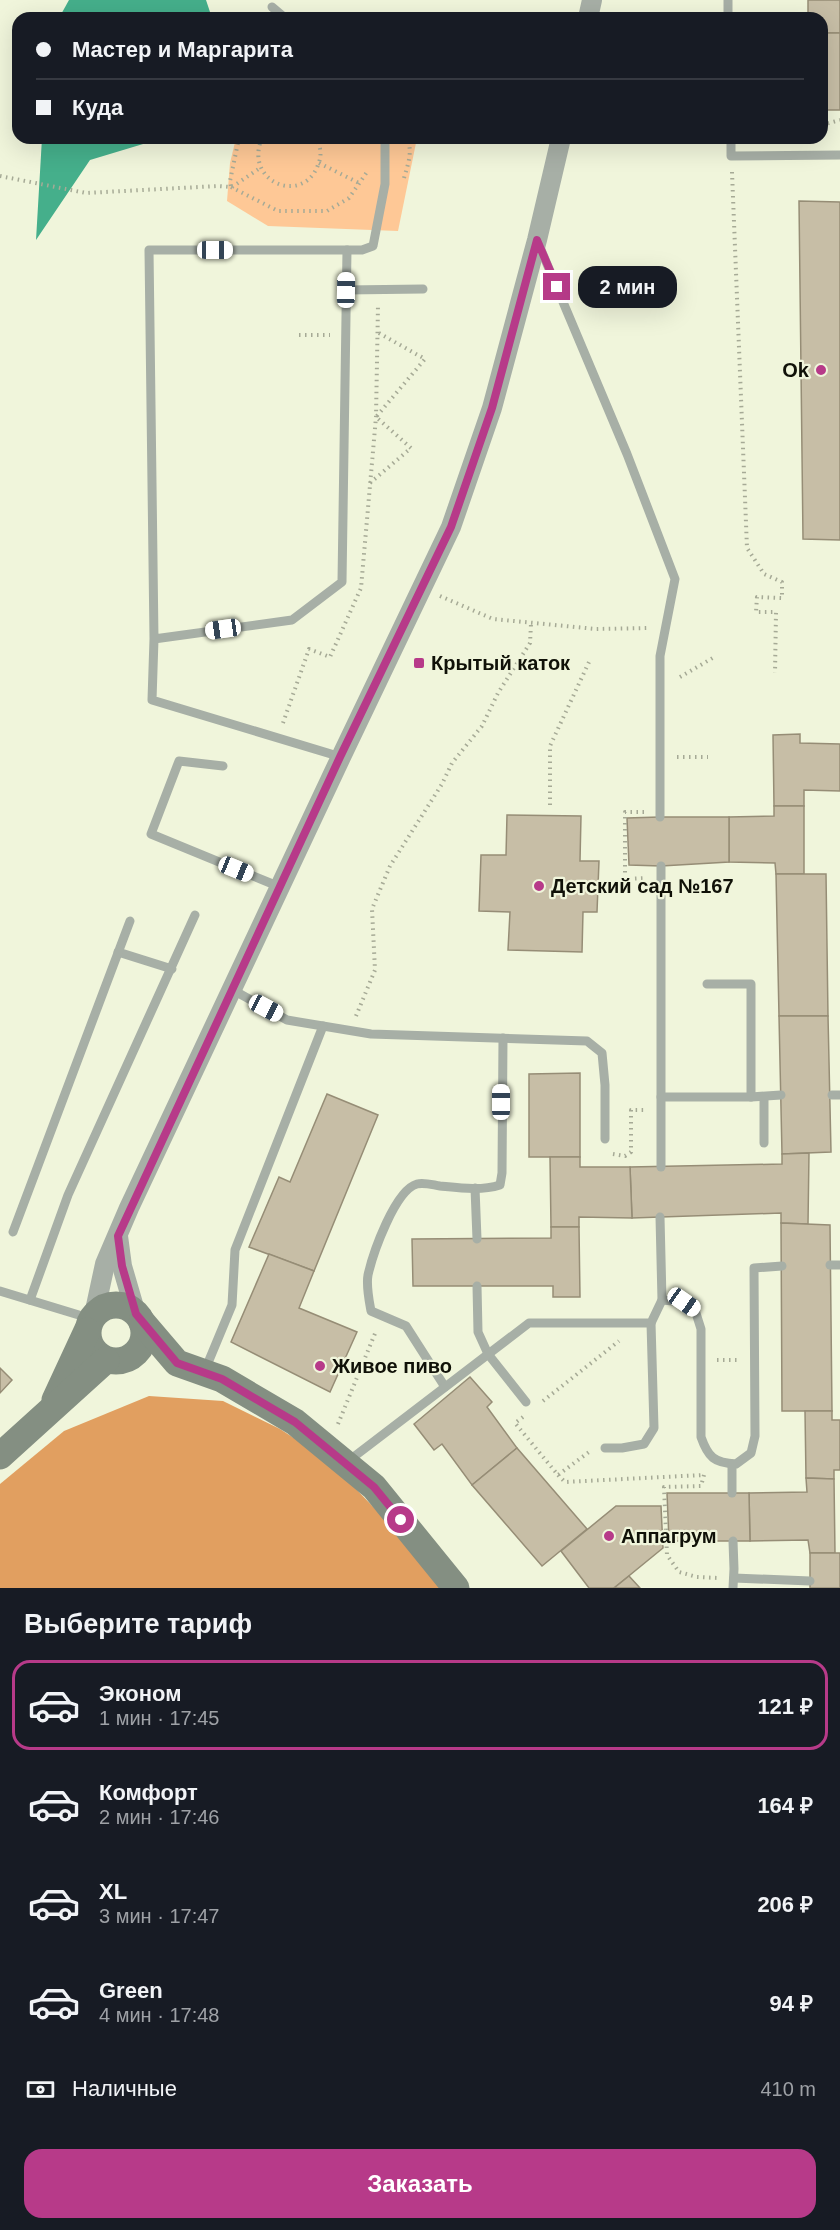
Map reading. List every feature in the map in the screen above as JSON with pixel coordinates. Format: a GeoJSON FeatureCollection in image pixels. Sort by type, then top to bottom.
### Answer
{"type":"FeatureCollection","features":[{"type":"Feature","properties":{"kind":"street"},"geometry":{"type":"LineString","coordinates":[[49,1412],[91,1322],[105,1264],[340,757],[451,527],[492,408],[537,240],[560,144]]}},
{"type":"Feature","properties":{"kind":"street"},"geometry":{"type":"LineString","coordinates":[[0,1456],[49,1412],[115,1360],[133,1356],[140,1349],[143,1340],[139,1318],[122,1266],[118,1236]]}},
{"type":"Feature","properties":{"kind":"street"},"geometry":{"type":"LineString","coordinates":[[91,1322],[110,1305],[129,1308],[177,1363]]}},
{"type":"Feature","properties":{"kind":"street"},"geometry":{"type":"LineString","coordinates":[[91,1322],[92,1348],[115,1360],[177,1363],[205,1372],[222,1379],[295,1422],[374,1487],[456,1588]]}},
{"type":"Feature","properties":{"kind":"lane"},"geometry":{"type":"LineString","coordinates":[[272,7],[278,12]]}},
{"type":"Feature","properties":{"kind":"lane"},"geometry":{"type":"LineString","coordinates":[[340,757],[152,700],[154,639],[149,250],[362,250],[373,246],[385,184],[385,144]]}},
{"type":"Feature","properties":{"kind":"lane"},"geometry":{"type":"LineString","coordinates":[[731,144],[731,156],[840,155]]}},
{"type":"Feature","properties":{"kind":"lane"},"geometry":{"type":"LineString","coordinates":[[537,240],[630,461],[675,579],[660,656],[658,738],[660,814]]}},
{"type":"Feature","properties":{"kind":"lane"},"geometry":{"type":"LineString","coordinates":[[154,639],[292,620],[342,582],[347,250]]}},
{"type":"Feature","properties":{"kind":"lane"},"geometry":{"type":"LineString","coordinates":[[346,290],[423,289]]}},
{"type":"Feature","properties":{"kind":"lane"},"geometry":{"type":"LineString","coordinates":[[223,766],[179,760],[151,834],[280,887]]}},
{"type":"Feature","properties":{"kind":"lane"},"geometry":{"type":"LineString","coordinates":[[661,866],[662,1167]]}},
{"type":"Feature","properties":{"kind":"lane"},"geometry":{"type":"LineString","coordinates":[[30,1300],[68,1195],[195,915]]}},
{"type":"Feature","properties":{"kind":"lane"},"geometry":{"type":"LineString","coordinates":[[13,1232],[130,921]]}},
{"type":"Feature","properties":{"kind":"lane"},"geometry":{"type":"LineString","coordinates":[[118,952],[172,969]]}},
{"type":"Feature","properties":{"kind":"lane"},"geometry":{"type":"LineString","coordinates":[[707,984],[751,984],[751,1097]]}},
{"type":"Feature","properties":{"kind":"lane"},"geometry":{"type":"LineString","coordinates":[[233,990],[287,1020],[371,1034],[587,1041],[602,1053],[605,1085],[605,1139]]}},
{"type":"Feature","properties":{"kind":"lane"},"geometry":{"type":"LineString","coordinates":[[205,1372],[232,1305],[235,1250],[323,1026]]}},
{"type":"Feature","properties":{"kind":"lane"},"geometry":{"type":"LineString","coordinates":[[445,1387],[406,1326],[371,1311],[368,1277],[375,1251],[398,1201],[407,1188],[419,1183],[475,1188],[500,1185],[503,1038]]}},
{"type":"Feature","properties":{"kind":"lane"},"geometry":{"type":"LineString","coordinates":[[661,1097],[781,1095]]}},
{"type":"Feature","properties":{"kind":"lane"},"geometry":{"type":"LineString","coordinates":[[764,1097],[764,1143]]}},
{"type":"Feature","properties":{"kind":"lane"},"geometry":{"type":"LineString","coordinates":[[475,1188],[477,1239]]}},
{"type":"Feature","properties":{"kind":"lane"},"geometry":{"type":"LineString","coordinates":[[605,1448],[644,1444],[654,1428],[651,1323],[662,1300],[660,1217]]}},
{"type":"Feature","properties":{"kind":"lane"},"geometry":{"type":"LineString","coordinates":[[662,1300],[684,1302],[695,1310],[701,1329],[701,1437],[706,1451],[718,1462],[732,1464],[751,1454],[755,1436],[754,1268],[782,1266]]}},
{"type":"Feature","properties":{"kind":"lane"},"geometry":{"type":"LineString","coordinates":[[477,1286],[478,1332],[488,1354],[526,1402]]}},
{"type":"Feature","properties":{"kind":"lane"},"geometry":{"type":"LineString","coordinates":[[0,1291],[91,1322]]}},
{"type":"Feature","properties":{"kind":"lane"},"geometry":{"type":"LineString","coordinates":[[345,1463],[529,1323],[651,1323]]}},
{"type":"Feature","properties":{"kind":"lane"},"geometry":{"type":"LineString","coordinates":[[732,1464],[732,1493]]}},
{"type":"Feature","properties":{"kind":"lane"},"geometry":{"type":"LineString","coordinates":[[733,1541],[733,1583],[810,1581]]}},
{"type":"Feature","properties":{"kind":"path"},"geometry":{"type":"LineString","coordinates":[[231,187],[230,181],[238,144]]}},
{"type":"Feature","properties":{"kind":"path"},"geometry":{"type":"LineString","coordinates":[[259,144],[257,158],[260,168],[274,182],[284,186],[293,186],[311,177],[319,163],[318,144]]}},
{"type":"Feature","properties":{"kind":"path"},"geometry":{"type":"LineString","coordinates":[[407,168],[411,150],[409,144]]}},
{"type":"Feature","properties":{"kind":"path"},"geometry":{"type":"LineString","coordinates":[[731,156],[747,548],[764,574],[782,582],[782,597],[757,597],[756,612],[776,612],[775,673]]}},
{"type":"Feature","properties":{"kind":"path"},"geometry":{"type":"LineString","coordinates":[[319,163],[359,183]]}},
{"type":"Feature","properties":{"kind":"path"},"geometry":{"type":"LineString","coordinates":[[0,176],[86,193],[231,187],[278,211],[327,211],[349,198],[370,167]]}},
{"type":"Feature","properties":{"kind":"path"},"geometry":{"type":"LineString","coordinates":[[231,187],[260,168]]}},
{"type":"Feature","properties":{"kind":"path"},"geometry":{"type":"LineString","coordinates":[[370,483],[411,448],[376,417],[424,359],[376,331]]}},
{"type":"Feature","properties":{"kind":"path"},"geometry":{"type":"LineString","coordinates":[[299,335],[346,335]]}},
{"type":"Feature","properties":{"kind":"path"},"geometry":{"type":"LineString","coordinates":[[437,594],[493,619],[596,629],[646,628]]}},
{"type":"Feature","properties":{"kind":"path"},"geometry":{"type":"LineString","coordinates":[[349,1030],[375,969],[372,909],[390,866],[442,784],[452,763],[482,726],[498,693],[530,643],[531,624]]}},
{"type":"Feature","properties":{"kind":"path"},"geometry":{"type":"LineString","coordinates":[[680,677],[716,656]]}},
{"type":"Feature","properties":{"kind":"path"},"geometry":{"type":"LineString","coordinates":[[550,805],[550,746],[589,662]]}},
{"type":"Feature","properties":{"kind":"path"},"geometry":{"type":"LineString","coordinates":[[671,757],[708,757]]}},
{"type":"Feature","properties":{"kind":"path"},"geometry":{"type":"LineString","coordinates":[[660,814],[625,812],[625,879],[662,878]]}},
{"type":"Feature","properties":{"kind":"path"},"geometry":{"type":"LineString","coordinates":[[632,1144],[631,1110],[647,1110]]}},
{"type":"Feature","properties":{"kind":"path"},"geometry":{"type":"LineString","coordinates":[[338,1425],[382,1316]]}},
{"type":"Feature","properties":{"kind":"path"},"geometry":{"type":"LineString","coordinates":[[541,1403],[610,1348]]}},
{"type":"Feature","properties":{"kind":"path"},"geometry":{"type":"LineString","coordinates":[[524,1416],[515,1423],[565,1482],[698,1475]]}},
{"type":"Feature","properties":{"kind":"path"},"geometry":{"type":"LineString","coordinates":[[558,1475],[594,1448],[605,1448]]}},
{"type":"Feature","properties":{"kind":"path"},"geometry":{"type":"LineString","coordinates":[[704,1475],[701,1486],[664,1487],[667,1556],[679,1572],[733,1583]]}},
{"type":"Feature","properties":{"kind":"shaded area"},"geometry":{"type":"Polygon","coordinates":[[[69,0],[206,0],[210,12],[62,12],[69,0]]]}},
{"type":"Feature","properties":{"kind":"shaded area"},"geometry":{"type":"Polygon","coordinates":[[[42,144],[143,144],[90,160],[36,240],[42,144]]]}},
{"type":"Feature","properties":{"kind":"shaded area"},"geometry":{"type":"Polygon","coordinates":[[[235,144],[416,144],[398,231],[268,226],[227,201],[230,163],[235,144]]]}},
{"type":"Feature","properties":{"kind":"shaded area"},"geometry":{"type":"Polygon","coordinates":[[[149,1396],[223,1401],[280,1429],[329,1461],[408,1543],[442,1588],[0,1588],[0,1484],[64,1431],[149,1396]]]}},
{"type":"Feature","properties":{"kind":"building"},"geometry":{"type":"Polygon","coordinates":[[[808,0],[840,0],[840,33],[828,33],[828,12],[808,12],[808,0]]]}},
{"type":"Feature","properties":{"kind":"building"},"geometry":{"type":"Polygon","coordinates":[[[828,33],[840,33],[840,110],[828,110],[828,33]]]}},
{"type":"Feature","properties":{"kind":"building","name":"Ok"},"geometry":{"type":"Polygon","coordinates":[[[799,201],[840,202],[840,540],[803,539],[799,201]]]}},
{"type":"Feature","properties":{"kind":"building"},"geometry":{"type":"Polygon","coordinates":[[[800,734],[800,743],[840,744],[840,791],[804,790],[804,806],[774,806],[773,735],[800,734]]]}},
{"type":"Feature","properties":{"kind":"building"},"geometry":{"type":"Polygon","coordinates":[[[774,806],[804,806],[804,874],[776,874],[775,863],[729,862],[729,817],[774,816],[774,806]]]}},
{"type":"Feature","properties":{"kind":"building","name":"Детский сад №167"},"geometry":{"type":"Polygon","coordinates":[[[507,815],[581,816],[580,861],[599,861],[597,912],[583,912],[582,952],[508,950],[510,912],[479,911],[481,855],[506,855],[507,815]]]}},
{"type":"Feature","properties":{"kind":"building"},"geometry":{"type":"Polygon","coordinates":[[[729,817],[729,862],[661,866],[629,865],[627,818],[729,817]]]}},
{"type":"Feature","properties":{"kind":"building"},"geometry":{"type":"Polygon","coordinates":[[[776,874],[826,874],[828,1016],[779,1016],[776,874]]]}},
{"type":"Feature","properties":{"kind":"building"},"geometry":{"type":"Polygon","coordinates":[[[779,1016],[828,1016],[831,1152],[782,1154],[779,1016]]]}},
{"type":"Feature","properties":{"kind":"building"},"geometry":{"type":"Polygon","coordinates":[[[580,1073],[580,1157],[529,1157],[529,1074],[580,1073]]]}},
{"type":"Feature","properties":{"kind":"building"},"geometry":{"type":"Polygon","coordinates":[[[327,1094],[378,1115],[314,1271],[249,1247],[279,1177],[290,1182],[327,1094]]]}},
{"type":"Feature","properties":{"kind":"building"},"geometry":{"type":"Polygon","coordinates":[[[809,1153],[808,1224],[781,1223],[781,1213],[632,1218],[630,1167],[782,1164],[782,1154],[809,1153]]]}},
{"type":"Feature","properties":{"kind":"building"},"geometry":{"type":"Polygon","coordinates":[[[550,1157],[580,1157],[580,1167],[630,1167],[632,1218],[579,1217],[579,1227],[551,1227],[550,1157]]]}},
{"type":"Feature","properties":{"kind":"building"},"geometry":{"type":"Polygon","coordinates":[[[781,1223],[830,1225],[832,1411],[782,1411],[781,1223]]]}},
{"type":"Feature","properties":{"kind":"building"},"geometry":{"type":"Polygon","coordinates":[[[551,1227],[579,1227],[580,1297],[553,1297],[553,1286],[413,1286],[412,1239],[551,1238],[551,1227]]]}},
{"type":"Feature","properties":{"kind":"building"},"geometry":{"type":"Polygon","coordinates":[[[269,1254],[314,1271],[299,1308],[357,1332],[330,1392],[231,1342],[269,1254]]]}},
{"type":"Feature","properties":{"kind":"building"},"geometry":{"type":"Polygon","coordinates":[[[0,1368],[12,1380],[0,1393],[0,1368]]]}},
{"type":"Feature","properties":{"kind":"building"},"geometry":{"type":"Polygon","coordinates":[[[470,1377],[492,1402],[487,1407],[517,1448],[472,1485],[442,1444],[434,1450],[414,1424],[470,1377]]]}},
{"type":"Feature","properties":{"kind":"building"},"geometry":{"type":"Polygon","coordinates":[[[805,1411],[832,1411],[832,1420],[840,1420],[840,1470],[834,1470],[834,1479],[806,1478],[805,1411]]]}},
{"type":"Feature","properties":{"kind":"building"},"geometry":{"type":"Polygon","coordinates":[[[517,1448],[587,1529],[542,1566],[472,1485],[517,1448]]]}},
{"type":"Feature","properties":{"kind":"building"},"geometry":{"type":"Polygon","coordinates":[[[806,1478],[834,1479],[835,1553],[810,1553],[808,1540],[750,1541],[749,1493],[807,1492],[806,1478]]]}},
{"type":"Feature","properties":{"kind":"building"},"geometry":{"type":"Polygon","coordinates":[[[667,1493],[749,1493],[750,1541],[669,1541],[667,1493]]]}},
{"type":"Feature","properties":{"kind":"building"},"geometry":{"type":"Polygon","coordinates":[[[616,1506],[661,1506],[663,1548],[614,1588],[589,1588],[561,1551],[616,1506]]]}},
{"type":"Feature","properties":{"kind":"building"},"geometry":{"type":"Polygon","coordinates":[[[810,1553],[840,1553],[840,1588],[810,1588],[810,1553]]]}},
{"type":"Feature","properties":{"kind":"building"},"geometry":{"type":"Polygon","coordinates":[[[629,1576],[640,1588],[614,1588],[629,1576]]]}},
{"type":"Feature","properties":{"kind":"place","name":"Ok"},"geometry":{"type":"Point","coordinates":[821,370]}},
{"type":"Feature","properties":{"kind":"place","name":"Крытый каток"},"geometry":{"type":"Point","coordinates":[419,663]}},
{"type":"Feature","properties":{"kind":"place","name":"Детский сад №167"},"geometry":{"type":"Point","coordinates":[539,886]}},
{"type":"Feature","properties":{"kind":"place","name":"Живое пиво"},"geometry":{"type":"Point","coordinates":[320,1366]}},
{"type":"Feature","properties":{"kind":"place","name":"Аппагрум"},"geometry":{"type":"Point","coordinates":[609,1536]}},
{"type":"Feature","properties":{"kind":"route"},"geometry":{"type":"LineString","coordinates":[[401,1520],[374,1487],[295,1422],[222,1379],[177,1363],[136,1314],[122,1266],[118,1236],[340,757],[451,527],[492,408],[537,240],[557,287]]}}]}
